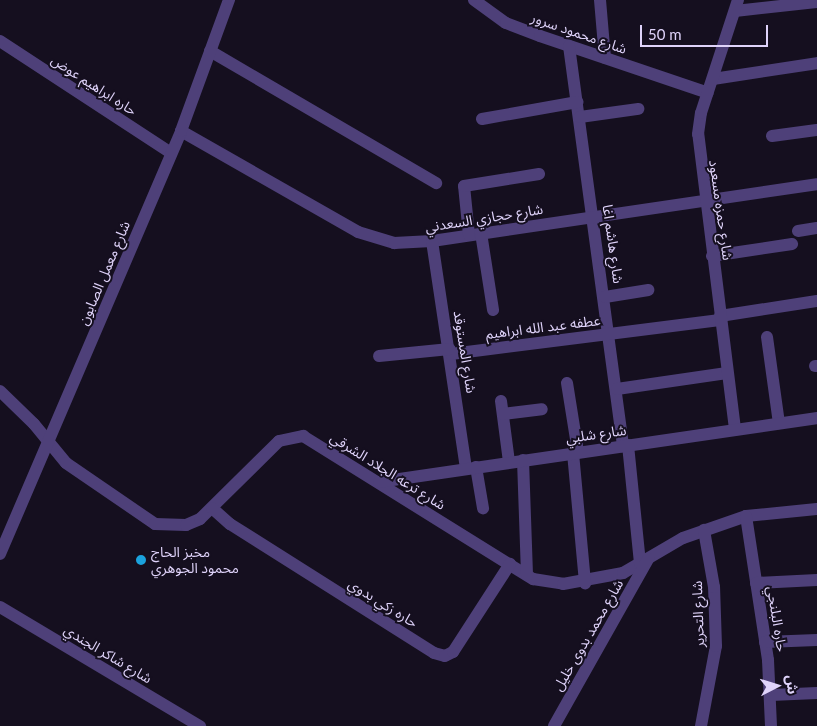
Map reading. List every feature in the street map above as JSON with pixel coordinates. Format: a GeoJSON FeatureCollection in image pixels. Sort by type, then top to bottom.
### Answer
{"type":"FeatureCollection","features":[{"type":"Feature","properties":{"kind":"street","name":"شارع معمل الصابون"},"geometry":{"type":"LineString","coordinates":[[0,554],[171,153],[229,0]]}},
{"type":"Feature","properties":{"kind":"street","name":"شارع محمود سرور"},"geometry":{"type":"LineString","coordinates":[[474,0],[506,22],[569,46],[708,92]]}},
{"type":"Feature","properties":{"kind":"street"},"geometry":{"type":"LineString","coordinates":[[600,0],[605,58]]}},
{"type":"Feature","properties":{"kind":"street"},"geometry":{"type":"LineString","coordinates":[[737,6],[817,2]]}},
{"type":"Feature","properties":{"kind":"street","name":"شارع حمزه مسعود"},"geometry":{"type":"LineString","coordinates":[[735,429],[704,200],[698,134],[708,92],[737,6]]}},
{"type":"Feature","properties":{"kind":"street","name":"حاره ابراهيم عوض"},"geometry":{"type":"LineString","coordinates":[[0,41],[171,153]]}},
{"type":"Feature","properties":{"kind":"street","name":"شارع هاشم اغا"},"geometry":{"type":"LineString","coordinates":[[569,46],[617,390],[644,562]]}},
{"type":"Feature","properties":{"kind":"street"},"geometry":{"type":"LineString","coordinates":[[210,51],[436,183]]}},
{"type":"Feature","properties":{"kind":"street"},"geometry":{"type":"LineString","coordinates":[[713,79],[817,63]]}},
{"type":"Feature","properties":{"kind":"street"},"geometry":{"type":"LineString","coordinates":[[482,119],[578,102]]}},
{"type":"Feature","properties":{"kind":"street"},"geometry":{"type":"LineString","coordinates":[[580,117],[638,108]]}},
{"type":"Feature","properties":{"kind":"street"},"geometry":{"type":"LineString","coordinates":[[772,136],[817,130]]}},
{"type":"Feature","properties":{"kind":"street","name":"شارع حجازي السعدني"},"geometry":{"type":"LineString","coordinates":[[180,131],[358,232],[394,243],[432,241],[817,184]]}},
{"type":"Feature","properties":{"kind":"street"},"geometry":{"type":"LineString","coordinates":[[493,310],[475,234],[458,187],[539,174]]}},
{"type":"Feature","properties":{"kind":"street"},"geometry":{"type":"LineString","coordinates":[[798,231],[817,228]]}},
{"type":"Feature","properties":{"kind":"street","name":"شارع المستوقد"},"geometry":{"type":"LineString","coordinates":[[432,241],[471,468],[483,508]]}},
{"type":"Feature","properties":{"kind":"street"},"geometry":{"type":"LineString","coordinates":[[712,256],[792,244]]}},
{"type":"Feature","properties":{"kind":"street"},"geometry":{"type":"LineString","coordinates":[[605,297],[648,290]]}},
{"type":"Feature","properties":{"kind":"street","name":"عطفه عبد الله ابراهيم"},"geometry":{"type":"LineString","coordinates":[[379,356],[450,352],[610,333],[720,318],[817,301]]}},
{"type":"Feature","properties":{"kind":"street"},"geometry":{"type":"LineString","coordinates":[[767,337],[780,423]]}},
{"type":"Feature","properties":{"kind":"street"},"geometry":{"type":"LineString","coordinates":[[617,390],[727,373]]}},
{"type":"Feature","properties":{"kind":"street"},"geometry":{"type":"LineString","coordinates":[[567,383],[576,452],[585,583]]}},
{"type":"Feature","properties":{"kind":"street","name":"شارع ترعه الجلاد الشرقي"},"geometry":{"type":"LineString","coordinates":[[0,391],[34,424],[48,444],[83,477],[155,524],[186,525],[212,508],[279,441],[290,436],[303,436],[527,575],[563,584],[585,583],[623,573],[704,530],[746,516],[817,509]]}},
{"type":"Feature","properties":{"kind":"street"},"geometry":{"type":"LineString","coordinates":[[509,462],[502,408],[542,409]]}},
{"type":"Feature","properties":{"kind":"street","name":"شارع شلبي"},"geometry":{"type":"LineString","coordinates":[[379,482],[817,418]]}},
{"type":"Feature","properties":{"kind":"street"},"geometry":{"type":"LineString","coordinates":[[523,460],[527,575]]}},
{"type":"Feature","properties":{"kind":"street","name":"حاره زكي بدوي"},"geometry":{"type":"LineString","coordinates":[[212,508],[230,524],[426,648],[444,656],[453,652],[510,564]]}},
{"type":"Feature","properties":{"kind":"street","name":"حاره البلنجي"},"geometry":{"type":"LineString","coordinates":[[746,516],[772,695],[771,726]]}},
{"type":"Feature","properties":{"kind":"street","name":"شارع التحرير"},"geometry":{"type":"LineString","coordinates":[[701,726],[716,646],[714,587],[704,530]]}},
{"type":"Feature","properties":{"kind":"street","name":"شارع محمد بدوى خليل"},"geometry":{"type":"LineString","coordinates":[[554,726],[644,562]]}},
{"type":"Feature","properties":{"kind":"street"},"geometry":{"type":"LineString","coordinates":[[756,583],[817,580]]}},
{"type":"Feature","properties":{"kind":"street","name":"شارع شاكر الجندي"},"geometry":{"type":"LineString","coordinates":[[0,607],[200,726]]}},
{"type":"Feature","properties":{"kind":"street"},"geometry":{"type":"LineString","coordinates":[[765,642],[817,640]]}},
{"type":"Feature","properties":{"kind":"street"},"geometry":{"type":"LineString","coordinates":[[772,695],[817,693]]}},
{"type":"Feature","properties":{"kind":"place","name":"مخبز الحاج محمود الجوهري"},"geometry":{"type":"Point","coordinates":[141,560]}}]}
